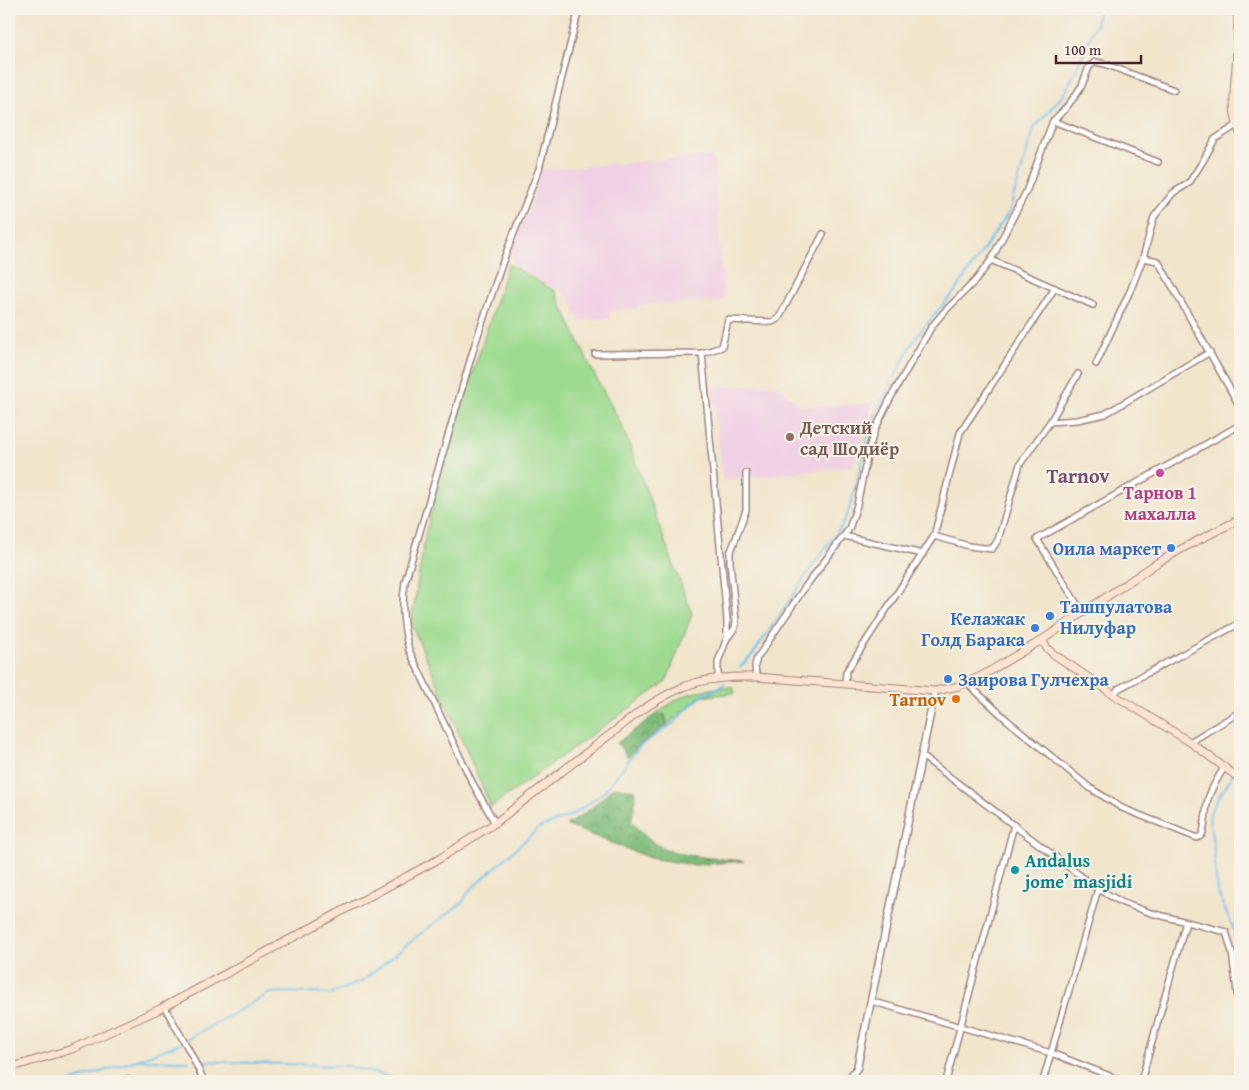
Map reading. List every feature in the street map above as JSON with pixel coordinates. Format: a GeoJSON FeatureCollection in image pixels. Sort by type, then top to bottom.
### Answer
{"type":"FeatureCollection","features":[{"type":"Feature","properties":{"kind":"main road"},"geometry":{"type":"LineString","coordinates":[[1238,9],[1237,85],[1234,107],[1240,133]]}},
{"type":"Feature","properties":{"kind":"main road"},"geometry":{"type":"LineString","coordinates":[[9,1068],[72,1049],[164,1006],[439,859],[495,823],[634,716],[660,698],[680,688],[718,677],[756,677],[935,691],[951,688],[967,683],[1042,640],[1157,563],[1185,546],[1240,519]]}},
{"type":"Feature","properties":{"kind":"main road"},"geometry":{"type":"LineString","coordinates":[[1042,640],[1052,653],[1114,695],[1190,742],[1239,778]]}},
{"type":"Feature","properties":{"kind":"street"},"geometry":{"type":"LineString","coordinates":[[495,823],[472,782],[409,650],[404,631],[402,599],[405,582],[475,344],[503,261],[539,169],[579,9]]}},
{"type":"Feature","properties":{"kind":"street"},"geometry":{"type":"LineString","coordinates":[[756,677],[755,665],[757,658],[805,587],[844,536],[852,521],[874,432],[890,399],[932,326],[976,280],[991,260],[1026,192],[1053,122],[1082,86],[1090,65],[1095,62],[1104,64],[1174,90]]}},
{"type":"Feature","properties":{"kind":"street"},"geometry":{"type":"LineString","coordinates":[[1053,122],[1158,162]]}},
{"type":"Feature","properties":{"kind":"street"},"geometry":{"type":"LineString","coordinates":[[1096,364],[1131,289],[1143,258],[1154,217],[1173,193],[1188,183],[1215,139],[1237,124]]}},
{"type":"Feature","properties":{"kind":"street"},"geometry":{"type":"LineString","coordinates":[[596,354],[702,353],[722,348],[728,320],[772,322],[779,318],[823,234]]}},
{"type":"Feature","properties":{"kind":"street"},"geometry":{"type":"LineString","coordinates":[[1143,258],[1158,261],[1240,407]]}},
{"type":"Feature","properties":{"kind":"street"},"geometry":{"type":"LineString","coordinates":[[991,260],[1093,305]]}},
{"type":"Feature","properties":{"kind":"street"},"geometry":{"type":"LineString","coordinates":[[845,683],[846,672],[934,536],[960,433],[1055,288]]}},
{"type":"Feature","properties":{"kind":"street"},"geometry":{"type":"LineString","coordinates":[[1050,422],[1077,420],[1105,414],[1210,352]]}},
{"type":"Feature","properties":{"kind":"street"},"geometry":{"type":"LineString","coordinates":[[702,353],[727,620],[727,638]]}},
{"type":"Feature","properties":{"kind":"street"},"geometry":{"type":"LineString","coordinates":[[934,536],[969,546],[992,549],[998,540],[1020,464],[1050,422],[1078,374]]}},
{"type":"Feature","properties":{"kind":"street"},"geometry":{"type":"LineString","coordinates":[[1082,612],[1037,538],[1240,425]]}},
{"type":"Feature","properties":{"kind":"street"},"geometry":{"type":"LineString","coordinates":[[718,677],[718,662],[727,638],[735,628],[736,621],[730,553],[746,510],[746,473]]}},
{"type":"Feature","properties":{"kind":"street"},"geometry":{"type":"LineString","coordinates":[[844,536],[923,554]]}},
{"type":"Feature","properties":{"kind":"street"},"geometry":{"type":"LineString","coordinates":[[1114,695],[1118,688],[1240,623]]}},
{"type":"Feature","properties":{"kind":"street"},"geometry":{"type":"LineString","coordinates":[[967,683],[1007,720],[1090,788],[1122,808],[1197,838],[1202,834],[1208,797],[1215,782],[1226,769]]}},
{"type":"Feature","properties":{"kind":"street"},"geometry":{"type":"LineString","coordinates":[[847,1081],[857,1068],[935,691]]}},
{"type":"Feature","properties":{"kind":"street"},"geometry":{"type":"LineString","coordinates":[[1190,742],[1240,712]]}},
{"type":"Feature","properties":{"kind":"street"},"geometry":{"type":"LineString","coordinates":[[922,756],[1098,889],[1123,903],[1151,913],[1226,932],[1232,952],[1240,1016]]}},
{"type":"Feature","properties":{"kind":"street"},"geometry":{"type":"LineString","coordinates":[[946,1081],[1014,825]]}},
{"type":"Feature","properties":{"kind":"street"},"geometry":{"type":"LineString","coordinates":[[1043,1081],[1098,889]]}},
{"type":"Feature","properties":{"kind":"street"},"geometry":{"type":"LineString","coordinates":[[1141,1081],[1186,922]]}},
{"type":"Feature","properties":{"kind":"street"},"geometry":{"type":"LineString","coordinates":[[871,1001],[1051,1053],[1122,1081]]}},
{"type":"Feature","properties":{"kind":"street"},"geometry":{"type":"LineString","coordinates":[[164,1006],[190,1050],[204,1081]]}},
{"type":"Feature","properties":{"kind":"shaded area"},"geometry":{"type":"Polygon","coordinates":[[[713,156],[724,301],[640,305],[636,309],[609,311],[610,319],[586,320],[581,323],[572,304],[561,288],[558,290],[515,267],[510,256],[524,216],[529,213],[541,170],[713,156]]]}},
{"type":"Feature","properties":{"kind":"shaded area","name":"Детский сад Шодиёр"},"geometry":{"type":"Polygon","coordinates":[[[776,384],[801,407],[873,403],[853,466],[723,480],[712,387],[776,384]]]}},
{"type":"Feature","properties":{"kind":"green space"},"geometry":{"type":"Polygon","coordinates":[[[508,264],[555,291],[591,368],[622,426],[692,614],[666,682],[491,807],[411,623],[426,531],[462,406],[508,264]]]}},
{"type":"Feature","properties":{"kind":"green space"},"geometry":{"type":"Polygon","coordinates":[[[733,687],[735,693],[699,697],[667,725],[665,715],[656,714],[676,700],[690,694],[711,689],[733,687]]]}},
{"type":"Feature","properties":{"kind":"green space"},"geometry":{"type":"Polygon","coordinates":[[[656,714],[665,715],[667,725],[639,745],[628,757],[617,743],[656,714]]]}},
{"type":"Feature","properties":{"kind":"green space"},"geometry":{"type":"Polygon","coordinates":[[[613,787],[634,790],[636,799],[631,821],[654,843],[674,852],[744,861],[694,865],[650,858],[566,825],[580,817],[613,787]]]}},
{"type":"Feature","properties":{"kind":"waterway"},"geometry":{"type":"LineString","coordinates":[[740,667],[753,654],[844,522],[851,504],[872,420],[914,340],[956,290],[1009,212],[1034,128],[1064,94],[1096,24],[1099,9]]}},
{"type":"Feature","properties":{"kind":"waterway"},"geometry":{"type":"LineString","coordinates":[[188,1039],[270,993],[330,994],[364,980],[420,934],[462,903],[469,891],[539,828],[574,814],[603,793],[640,746],[675,722],[701,697],[725,684]]}},
{"type":"Feature","properties":{"kind":"waterway"},"geometry":{"type":"LineString","coordinates":[[1240,759],[1212,808],[1209,817],[1217,891],[1235,932],[1240,959]]}},
{"type":"Feature","properties":{"kind":"waterway"},"geometry":{"type":"LineString","coordinates":[[73,1081],[181,1043]]}},
{"type":"Feature","properties":{"kind":"waterway"},"geometry":{"type":"LineString","coordinates":[[139,1060],[189,1061]]}},
{"type":"Feature","properties":{"kind":"waterway"},"geometry":{"type":"LineString","coordinates":[[199,1061],[347,1066],[401,1081]]}},
{"type":"Feature","properties":{"kind":"waterway"},"geometry":{"type":"LineString","coordinates":[[1207,1081],[1232,1076],[1240,1071]]}},
{"type":"Feature","properties":{"kind":"place","name":"Детский сад Шодиёр"},"geometry":{"type":"Point","coordinates":[790,437]}},
{"type":"Feature","properties":{"kind":"place","name":"Тарнов 1 махалла"},"geometry":{"type":"Point","coordinates":[1160,473]}},
{"type":"Feature","properties":{"kind":"place","name":"Оила маркет"},"geometry":{"type":"Point","coordinates":[1171,548]}},
{"type":"Feature","properties":{"kind":"place","name":"Ташпулатова Нилуфар"},"geometry":{"type":"Point","coordinates":[1050,616]}},
{"type":"Feature","properties":{"kind":"place","name":"Келажак Голд Барака"},"geometry":{"type":"Point","coordinates":[1035,628]}},
{"type":"Feature","properties":{"kind":"place","name":"Заирова Гулчехра"},"geometry":{"type":"Point","coordinates":[948,679]}},
{"type":"Feature","properties":{"kind":"place","name":"Tarnov"},"geometry":{"type":"Point","coordinates":[956,699]}},
{"type":"Feature","properties":{"kind":"place","name":"Andalus jome’ masjidi"},"geometry":{"type":"Point","coordinates":[1015,870]}},
{"type":"Feature","properties":{"kind":"district","name":"Tarnov"},"geometry":{"type":"Point","coordinates":[1078,475]}}]}
